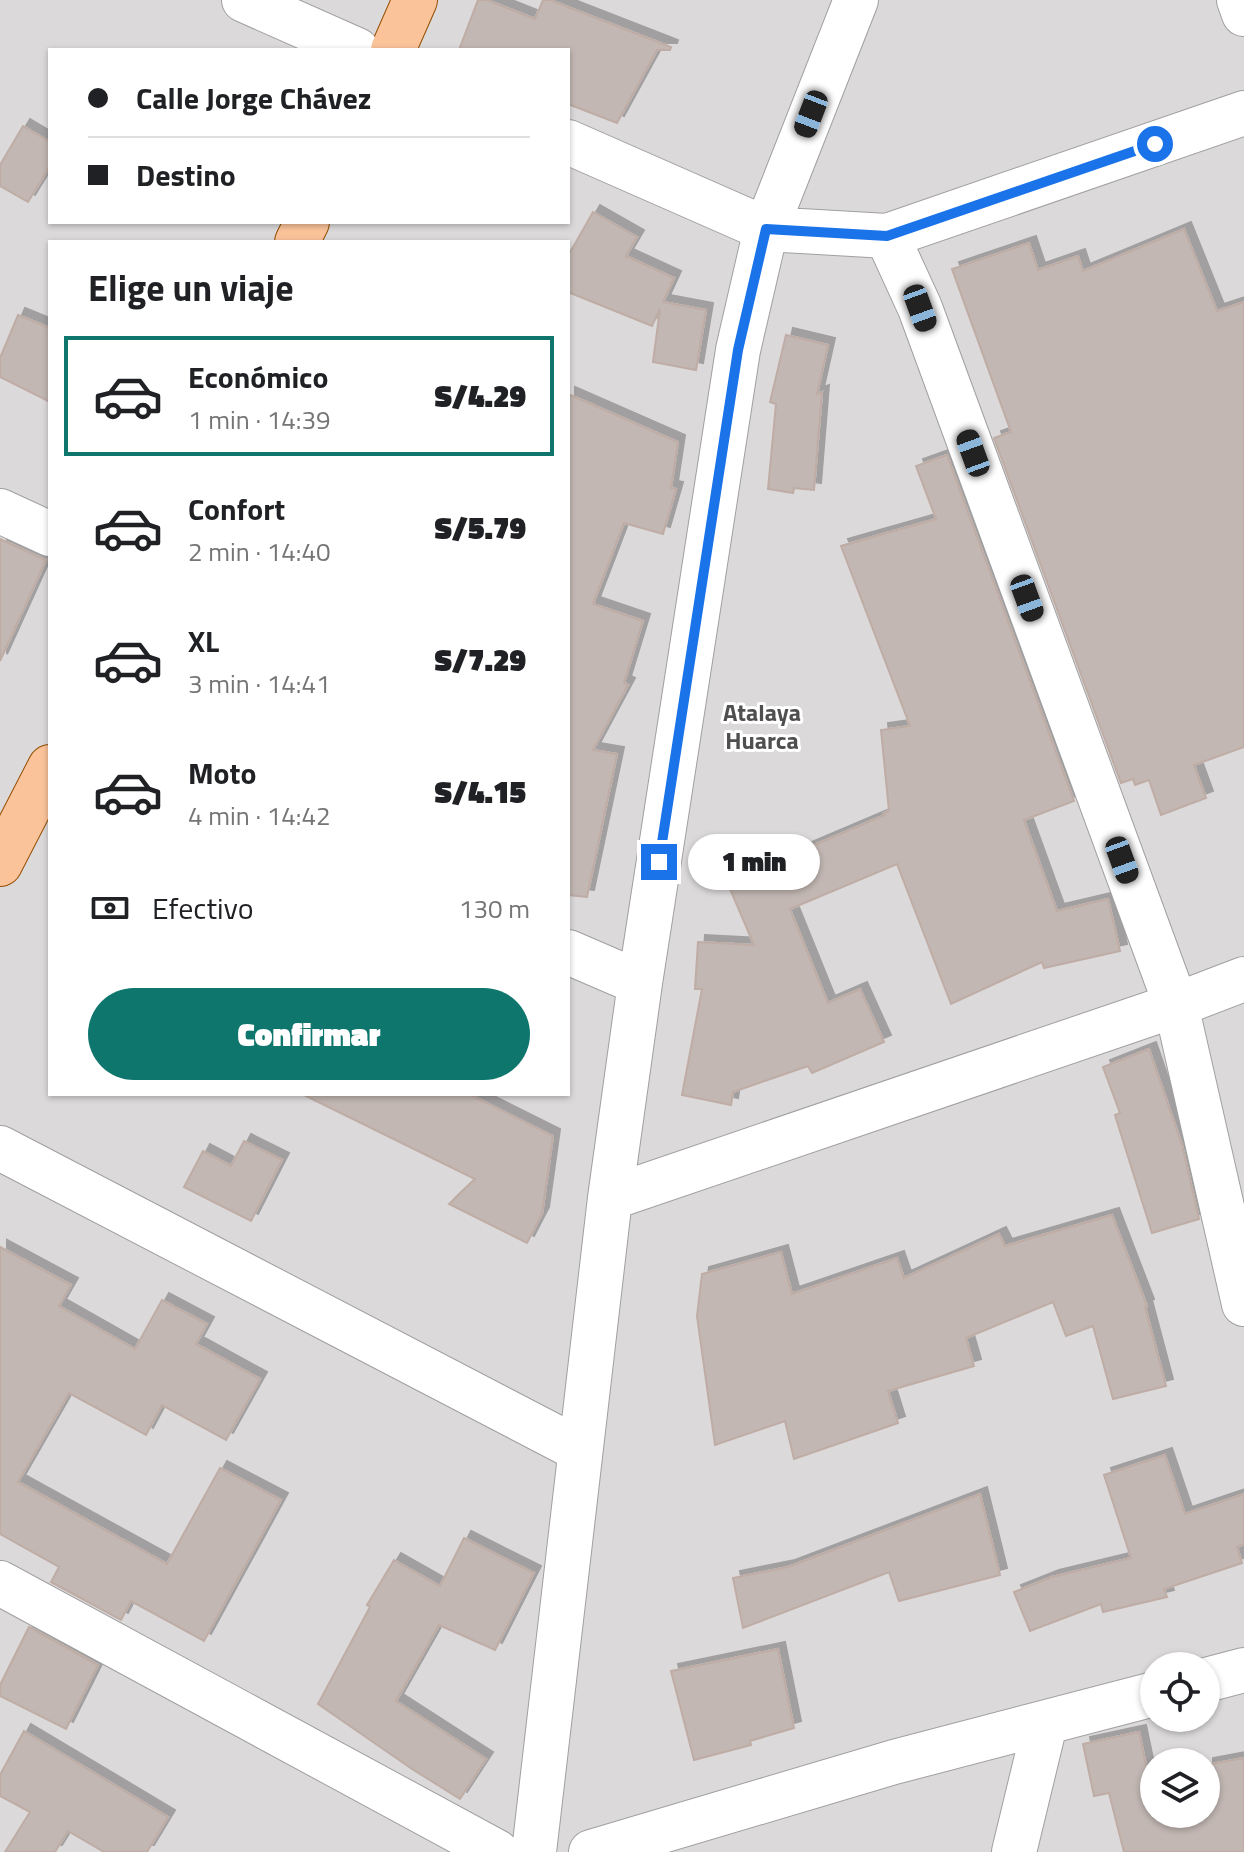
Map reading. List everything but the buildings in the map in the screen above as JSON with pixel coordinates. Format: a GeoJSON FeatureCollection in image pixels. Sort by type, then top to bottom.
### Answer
{"type":"FeatureCollection","features":[{"type":"Feature","properties":{"kind":"main road"},"geometry":{"type":"LineString","coordinates":[[394,48],[415,0]]}},
{"type":"Feature","properties":{"kind":"main road"},"geometry":{"type":"LineString","coordinates":[[0,864],[48,771]]}},
{"type":"Feature","properties":{"kind":"street"},"geometry":{"type":"LineString","coordinates":[[244,0],[352,48]]}},
{"type":"Feature","properties":{"kind":"street"},"geometry":{"type":"LineString","coordinates":[[534,1852],[610,1198],[640,983],[738,350],[766,229],[856,0]]}},
{"type":"Feature","properties":{"kind":"street"},"geometry":{"type":"LineString","coordinates":[[1239,0],[1244,14]]}},
{"type":"Feature","properties":{"kind":"street"},"geometry":{"type":"LineString","coordinates":[[570,143],[766,229],[887,236],[1244,113]]}},
{"type":"Feature","properties":{"kind":"street"},"geometry":{"type":"LineString","coordinates":[[887,236],[920,308],[1176,1005],[1244,1304]]}},
{"type":"Feature","properties":{"kind":"street"},"geometry":{"type":"LineString","coordinates":[[0,511],[48,533]]}},
{"type":"Feature","properties":{"kind":"street"},"geometry":{"type":"LineString","coordinates":[[570,953],[640,983]]}},
{"type":"Feature","properties":{"kind":"street"},"geometry":{"type":"LineString","coordinates":[[610,1198],[1244,979]]}},
{"type":"Feature","properties":{"kind":"street"},"geometry":{"type":"LineString","coordinates":[[0,1148],[580,1450]]}},
{"type":"Feature","properties":{"kind":"street"},"geometry":{"type":"LineString","coordinates":[[0,1583],[497,1852]]}},
{"type":"Feature","properties":{"kind":"street"},"geometry":{"type":"LineString","coordinates":[[1220,1676],[1244,1670]]}},
{"type":"Feature","properties":{"kind":"street"},"geometry":{"type":"LineString","coordinates":[[591,1852],[894,1762],[1140,1698]]}},
{"type":"Feature","properties":{"kind":"street"},"geometry":{"type":"LineString","coordinates":[[1014,1852],[1045,1724]]}},
{"type":"Feature","properties":{"kind":"shaded area"},"geometry":{"type":"Polygon","coordinates":[[[0,0],[1244,0],[1244,1852],[0,1852],[0,0]]]}},
{"type":"Feature","properties":{"kind":"district","name":"Atalaya Huarca"},"geometry":{"type":"Point","coordinates":[762,727]}},
{"type":"Feature","properties":{"kind":"route"},"geometry":{"type":"LineString","coordinates":[[659,862],[738,350],[766,229],[887,236],[1155,144]]}}]}
